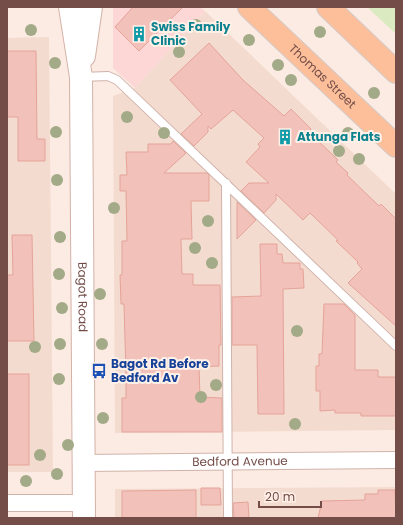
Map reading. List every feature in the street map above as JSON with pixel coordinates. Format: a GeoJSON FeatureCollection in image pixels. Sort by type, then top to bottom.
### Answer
{"type":"FeatureCollection","features":[{"type":"Feature","properties":{"kind":"main road","name":"Bagot Road"},"geometry":{"type":"LineString","coordinates":[[70,7],[81,77]]}},
{"type":"Feature","properties":{"kind":"main road","name":"Bagot Road"},"geometry":{"type":"LineString","coordinates":[[84,510],[81,77],[91,7]]}},
{"type":"Feature","properties":{"kind":"main road","name":"Thomas Street"},"geometry":{"type":"LineString","coordinates":[[249,7],[396,146]]}},
{"type":"Feature","properties":{"kind":"main road"},"geometry":{"type":"LineString","coordinates":[[328,7],[396,72]]}},
{"type":"Feature","properties":{"kind":"street","name":"Bedford Avenue"},"geometry":{"type":"LineString","coordinates":[[83,463],[396,460]]}},
{"type":"Feature","properties":{"kind":"street"},"geometry":{"type":"LineString","coordinates":[[7,503],[84,510]]}},
{"type":"Feature","properties":{"kind":"lane"},"geometry":{"type":"LineString","coordinates":[[81,77],[108,76],[115,78],[396,346]]}},
{"type":"Feature","properties":{"kind":"lane"},"geometry":{"type":"LineString","coordinates":[[226,183],[228,518]]}},
{"type":"Feature","properties":{"kind":"shaded area"},"geometry":{"type":"Polygon","coordinates":[[[113,7],[200,7],[205,11],[135,88],[113,68],[113,7]]]}},
{"type":"Feature","properties":{"kind":"shaded area"},"geometry":{"type":"Polygon","coordinates":[[[205,11],[396,194],[396,430],[115,433],[113,96],[135,88],[205,11]]]}},
{"type":"Feature","properties":{"kind":"shaded area"},"geometry":{"type":"Polygon","coordinates":[[[49,37],[53,472],[7,472],[7,38],[49,37]]]}},
{"type":"Feature","properties":{"kind":"shaded area"},"geometry":{"type":"Polygon","coordinates":[[[396,487],[396,518],[115,518],[115,489],[396,487]]]}},
{"type":"Feature","properties":{"kind":"green space"},"geometry":{"type":"Polygon","coordinates":[[[367,7],[396,7],[396,34],[367,7]]]}},
{"type":"Feature","properties":{"kind":"building","name":"Swiss Family Clinic"},"geometry":{"type":"Polygon","coordinates":[[[133,7],[183,7],[139,51],[115,27],[133,7]]]}},
{"type":"Feature","properties":{"kind":"building"},"geometry":{"type":"Polygon","coordinates":[[[209,43],[243,80],[284,116],[291,109],[311,129],[309,132],[338,160],[336,162],[348,173],[347,175],[379,206],[381,204],[396,219],[396,326],[348,283],[362,269],[357,263],[358,262],[336,241],[338,240],[310,213],[303,220],[276,194],[276,200],[264,213],[241,191],[249,183],[269,183],[246,162],[260,147],[258,144],[264,138],[233,110],[211,129],[208,126],[208,132],[194,146],[181,134],[202,114],[170,80],[209,43]]]}},
{"type":"Feature","properties":{"kind":"building"},"geometry":{"type":"Polygon","coordinates":[[[7,51],[36,51],[37,139],[45,139],[45,161],[18,161],[18,117],[7,117],[7,51]]]}},
{"type":"Feature","properties":{"kind":"building"},"geometry":{"type":"Polygon","coordinates":[[[173,141],[186,153],[164,173],[207,173],[209,175],[209,201],[191,201],[192,239],[181,239],[182,274],[193,274],[193,285],[220,285],[221,345],[219,345],[219,366],[199,367],[200,397],[222,398],[222,432],[122,432],[122,398],[126,398],[126,374],[124,304],[121,304],[120,275],[122,275],[122,241],[127,241],[126,191],[120,191],[120,175],[127,175],[126,152],[148,152],[148,144],[171,144],[173,141]]]}},
{"type":"Feature","properties":{"kind":"building"},"geometry":{"type":"Polygon","coordinates":[[[237,202],[256,220],[237,239],[237,202]]]}},
{"type":"Feature","properties":{"kind":"building"},"geometry":{"type":"Polygon","coordinates":[[[12,235],[32,235],[34,341],[7,341],[7,275],[13,275],[12,235]]]}},
{"type":"Feature","properties":{"kind":"building"},"geometry":{"type":"Polygon","coordinates":[[[260,244],[277,244],[277,254],[282,254],[283,263],[300,263],[300,269],[303,269],[304,288],[283,289],[284,414],[258,414],[257,345],[232,345],[232,297],[261,296],[260,244]]]}},
{"type":"Feature","properties":{"kind":"building"},"geometry":{"type":"Polygon","coordinates":[[[324,304],[344,304],[355,315],[355,370],[378,370],[378,377],[396,377],[396,416],[361,416],[361,413],[335,413],[335,410],[320,411],[320,391],[316,391],[316,366],[319,366],[319,354],[322,354],[324,304]]]}},
{"type":"Feature","properties":{"kind":"building"},"geometry":{"type":"Polygon","coordinates":[[[7,374],[29,374],[29,465],[7,465],[7,374]]]}},
{"type":"Feature","properties":{"kind":"building"},"geometry":{"type":"Polygon","coordinates":[[[201,488],[220,488],[221,505],[201,505],[201,488]]]}},
{"type":"Feature","properties":{"kind":"building"},"geometry":{"type":"Polygon","coordinates":[[[196,490],[196,518],[122,518],[122,491],[196,490]]]}},
{"type":"Feature","properties":{"kind":"building"},"geometry":{"type":"Polygon","coordinates":[[[378,490],[395,490],[396,518],[318,518],[322,501],[365,500],[365,494],[378,494],[378,490]]]}},
{"type":"Feature","properties":{"kind":"building"},"geometry":{"type":"Polygon","coordinates":[[[248,502],[249,518],[234,518],[233,503],[248,502]]]}},
{"type":"Feature","properties":{"kind":"place","name":"Swiss Family Clinic"},"geometry":{"type":"Point","coordinates":[139,34]}},
{"type":"Feature","properties":{"kind":"place","name":"Attunga Flats"},"geometry":{"type":"Point","coordinates":[285,137]}},
{"type":"Feature","properties":{"kind":"place","name":"Bagot Rd Before Bedford Av"},"geometry":{"type":"Point","coordinates":[99,371]}}]}
